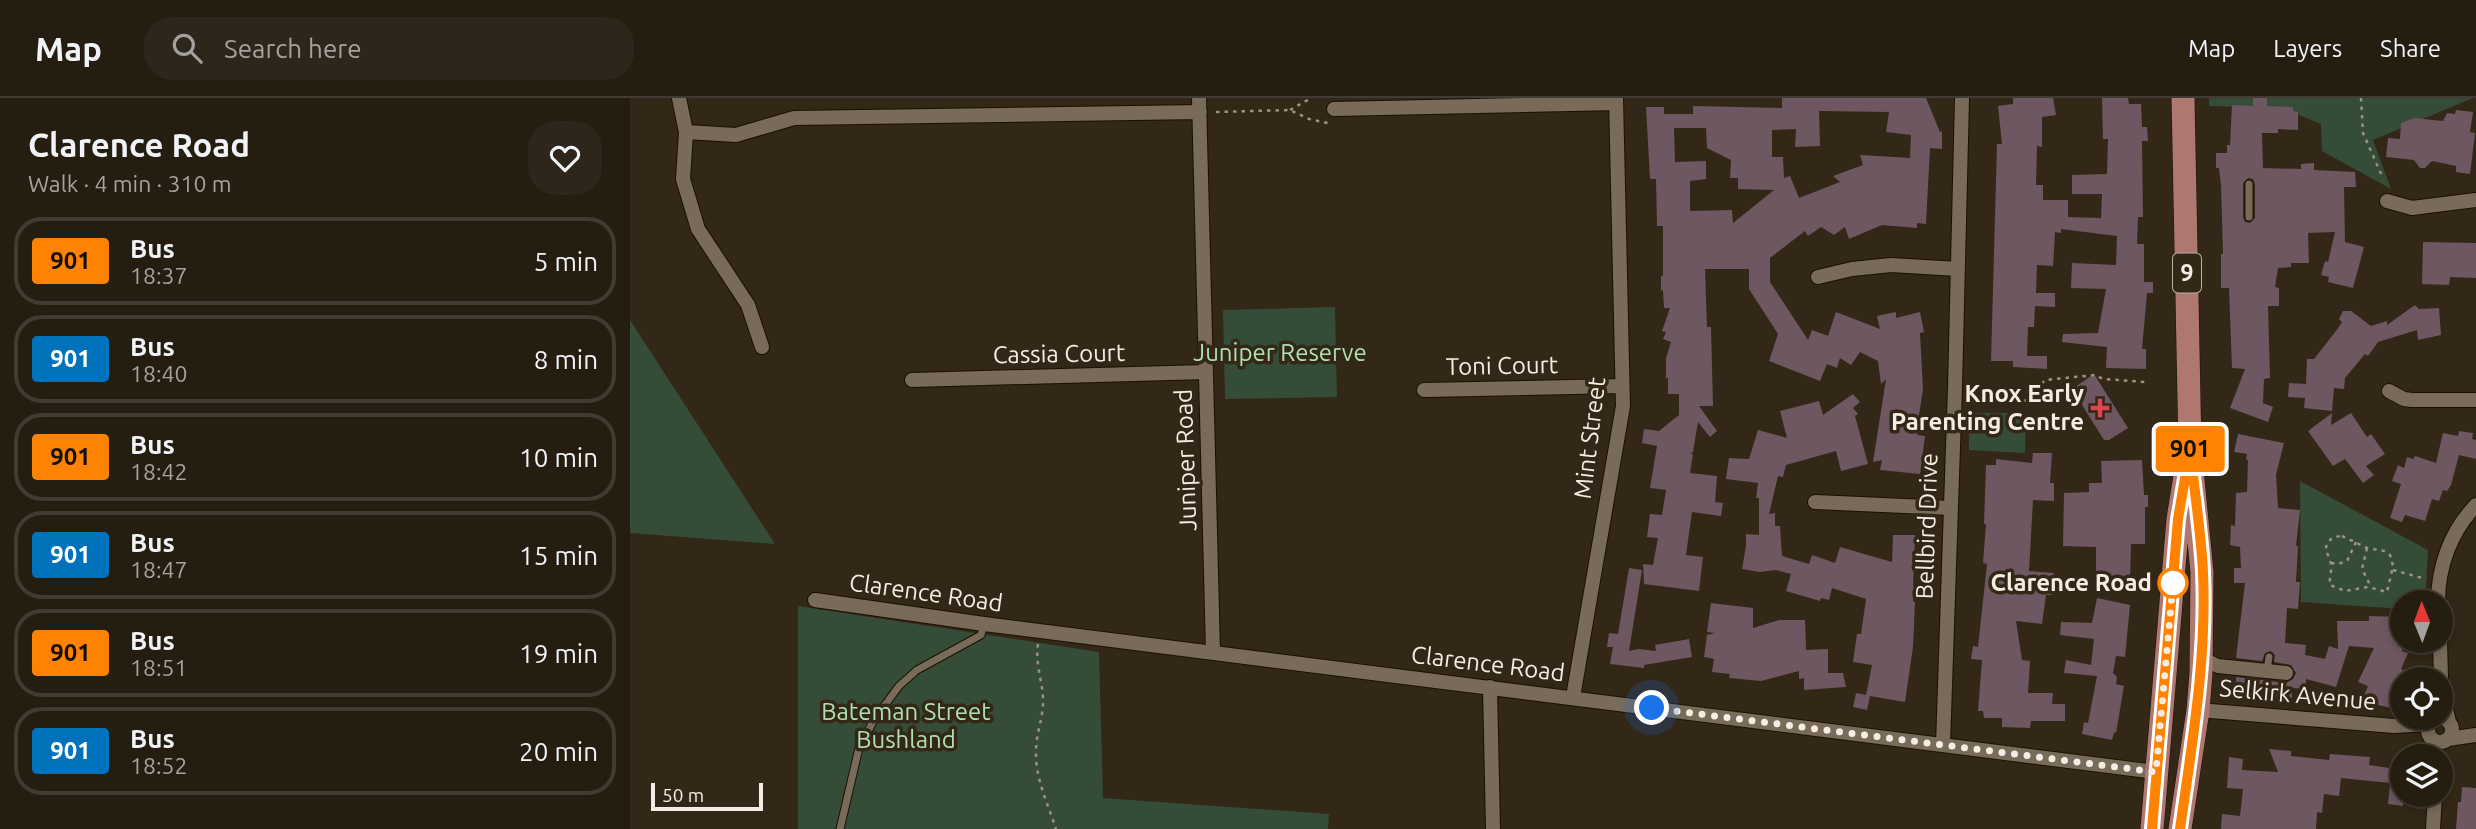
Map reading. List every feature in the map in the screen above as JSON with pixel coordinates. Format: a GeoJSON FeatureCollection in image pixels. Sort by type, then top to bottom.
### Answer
{"type":"FeatureCollection","features":[{"type":"Feature","properties":{"kind":"main road","name":"9"},"geometry":{"type":"LineString","coordinates":[[2180,829],[2198,710],[2203,572],[2190,449],[2183,98]]}},
{"type":"Feature","properties":{"kind":"main road","name":"9"},"geometry":{"type":"LineString","coordinates":[[2152,829],[2178,519],[2190,449]]}},
{"type":"Feature","properties":{"kind":"main road"},"geometry":{"type":"LineString","coordinates":[[2162,708],[2198,710]]}},
{"type":"Feature","properties":{"kind":"main road"},"geometry":{"type":"LineString","coordinates":[[2156,772],[2187,778]]}},
{"type":"Feature","properties":{"kind":"street"},"geometry":{"type":"LineString","coordinates":[[679,98],[686,132],[683,179],[698,229],[748,305],[762,347]]}},
{"type":"Feature","properties":{"kind":"street","name":"Bellbird Drive"},"geometry":{"type":"LineString","coordinates":[[1943,745],[1962,98]]}},
{"type":"Feature","properties":{"kind":"street"},"geometry":{"type":"LineString","coordinates":[[1332,116],[1616,100]]}},
{"type":"Feature","properties":{"kind":"street","name":"Mint Street"},"geometry":{"type":"LineString","coordinates":[[1573,698],[1623,406],[1616,100]]}},
{"type":"Feature","properties":{"kind":"street"},"geometry":{"type":"LineString","coordinates":[[686,132],[736,135],[794,118],[1199,105]]}},
{"type":"Feature","properties":{"kind":"street","name":"Juniper Road"},"geometry":{"type":"LineString","coordinates":[[1199,105],[1213,652]]}},
{"type":"Feature","properties":{"kind":"street"},"geometry":{"type":"LineString","coordinates":[[2387,201],[2412,208],[2476,200]]}},
{"type":"Feature","properties":{"kind":"street"},"geometry":{"type":"LineString","coordinates":[[1818,277],[1852,269],[1891,265],[1958,269]]}},
{"type":"Feature","properties":{"kind":"street","name":"Cassia Court"},"geometry":{"type":"LineString","coordinates":[[912,380],[1206,372]]}},
{"type":"Feature","properties":{"kind":"street","name":"Toni Court"},"geometry":{"type":"LineString","coordinates":[[1424,390],[1622,386]]}},
{"type":"Feature","properties":{"kind":"street"},"geometry":{"type":"LineString","coordinates":[[2389,391],[2404,399],[2476,400]]}},
{"type":"Feature","properties":{"kind":"street"},"geometry":{"type":"LineString","coordinates":[[1815,502],[1950,508]]}},
{"type":"Feature","properties":{"kind":"street"},"geometry":{"type":"LineString","coordinates":[[2440,590],[2445,554],[2462,520],[2476,505]]}},
{"type":"Feature","properties":{"kind":"street","name":"Clarence Road"},"geometry":{"type":"LineString","coordinates":[[815,600],[1039,631],[2156,772]]}},
{"type":"Feature","properties":{"kind":"street"},"geometry":{"type":"LineString","coordinates":[[2201,658],[2218,666],[2268,664],[2286,673]]}},
{"type":"Feature","properties":{"kind":"street"},"geometry":{"type":"LineString","coordinates":[[1490,687],[1493,829]]}},
{"type":"Feature","properties":{"kind":"street","name":"Selkirk Avenue"},"geometry":{"type":"LineString","coordinates":[[2198,710],[2394,726],[2438,734],[2476,733]]}},
{"type":"Feature","properties":{"kind":"street"},"geometry":{"type":"LineString","coordinates":[[2433,829],[2434,807]]}},
{"type":"Feature","properties":{"kind":"lane"},"geometry":{"type":"LineString","coordinates":[[2249,184],[2249,217]]}},
{"type":"Feature","properties":{"kind":"lane"},"geometry":{"type":"LineString","coordinates":[[840,829],[859,748],[874,720],[899,686],[917,670],[981,635],[985,624]]}},
{"type":"Feature","properties":{"kind":"path"},"geometry":{"type":"LineString","coordinates":[[1290,110],[1311,98]]}},
{"type":"Feature","properties":{"kind":"path"},"geometry":{"type":"LineString","coordinates":[[2361,98],[2363,133],[2382,176]]}},
{"type":"Feature","properties":{"kind":"path"},"geometry":{"type":"LineString","coordinates":[[1216,112],[1290,110],[1309,119],[1332,116]]}},
{"type":"Feature","properties":{"kind":"path"},"geometry":{"type":"LineString","coordinates":[[1222,360],[1240,356],[1272,358]]}},
{"type":"Feature","properties":{"kind":"path"},"geometry":{"type":"LineString","coordinates":[[2006,389],[2015,403],[2027,400],[2045,380],[2095,375],[2104,379],[2146,382]]}},
{"type":"Feature","properties":{"kind":"path"},"geometry":{"type":"LineString","coordinates":[[2342,536],[2367,548],[2390,555],[2393,570],[2387,592],[2371,587],[2349,591],[2332,587],[2329,581],[2331,563],[2325,550],[2330,539],[2342,536]]}},
{"type":"Feature","properties":{"kind":"path"},"geometry":{"type":"LineString","coordinates":[[2331,563],[2347,561],[2356,542]]}},
{"type":"Feature","properties":{"kind":"path"},"geometry":{"type":"LineString","coordinates":[[2367,548],[2362,569],[2371,587]]}},
{"type":"Feature","properties":{"kind":"path"},"geometry":{"type":"LineString","coordinates":[[2393,570],[2430,579]]}},
{"type":"Feature","properties":{"kind":"path"},"geometry":{"type":"LineString","coordinates":[[1039,631],[1036,654],[1043,695],[1043,713],[1036,748],[1036,765],[1056,829]]}},
{"type":"Feature","properties":{"kind":"green space"},"geometry":{"type":"Polygon","coordinates":[[[2209,98],[2473,98],[2373,140],[2391,189],[2322,151],[2321,124],[2282,108],[2209,106],[2209,98]]]}},
{"type":"Feature","properties":{"kind":"green space","name":"Juniper Reserve"},"geometry":{"type":"Polygon","coordinates":[[[1335,307],[1337,397],[1225,399],[1223,310],[1335,307]]]}},
{"type":"Feature","properties":{"kind":"green space"},"geometry":{"type":"Polygon","coordinates":[[[630,320],[775,544],[630,533],[630,320]]]}},
{"type":"Feature","properties":{"kind":"green space"},"geometry":{"type":"Polygon","coordinates":[[[1969,413],[2015,413],[2026,416],[2025,453],[1969,450],[1969,413]]]}},
{"type":"Feature","properties":{"kind":"green space"},"geometry":{"type":"Polygon","coordinates":[[[2300,481],[2428,550],[2426,590],[2390,590],[2390,608],[2301,602],[2300,481]]]}},
{"type":"Feature","properties":{"kind":"green space","name":"Bateman Street Bushland"},"geometry":{"type":"Polygon","coordinates":[[[798,606],[1099,652],[1103,798],[1329,814],[1328,829],[798,829],[798,606]]]}},
{"type":"Feature","properties":{"kind":"building"},"geometry":{"type":"Polygon","coordinates":[[[1782,98],[1926,98],[1940,132],[1942,131],[1942,149],[1930,148],[1926,224],[1917,223],[1917,228],[1882,225],[1849,239],[1845,227],[1834,235],[1821,227],[1808,236],[1805,231],[1770,258],[1770,282],[1808,340],[1812,330],[1828,336],[1836,312],[1880,329],[1877,316],[1896,312],[1896,318],[1920,312],[1924,332],[1920,333],[1923,389],[1919,415],[1922,416],[1917,435],[1925,436],[1920,474],[1880,470],[1882,460],[1873,462],[1886,379],[1881,384],[1878,361],[1860,352],[1851,365],[1840,358],[1837,368],[1827,364],[1820,381],[1769,361],[1778,334],[1749,289],[1749,269],[1705,269],[1707,327],[1711,327],[1713,406],[1699,406],[1717,431],[1710,437],[1698,422],[1693,452],[1690,454],[1693,454],[1690,473],[1717,476],[1715,502],[1723,503],[1721,516],[1692,512],[1686,555],[1703,557],[1699,591],[1644,584],[1643,564],[1653,565],[1658,538],[1647,537],[1650,514],[1662,515],[1666,490],[1650,488],[1657,446],[1642,443],[1644,429],[1659,431],[1679,415],[1679,394],[1668,394],[1666,378],[1666,358],[1671,342],[1663,339],[1666,332],[1662,331],[1670,308],[1664,308],[1663,290],[1661,291],[1663,226],[1657,226],[1656,179],[1650,179],[1646,107],[1664,107],[1664,114],[1693,114],[1693,106],[1782,108],[1782,98]],[[1819,111],[1820,146],[1795,147],[1796,129],[1772,130],[1772,157],[1783,157],[1784,178],[1790,176],[1799,198],[1840,182],[1833,176],[1863,165],[1860,155],[1910,158],[1911,135],[1886,132],[1889,112],[1819,111]],[[1674,128],[1675,162],[1706,161],[1706,179],[1690,181],[1690,211],[1732,210],[1733,223],[1774,190],[1738,189],[1738,178],[1730,178],[1731,160],[1707,148],[1706,128],[1674,128]]]}},
{"type":"Feature","properties":{"kind":"building"},"geometry":{"type":"Polygon","coordinates":[[[2013,98],[2053,98],[2056,115],[2042,117],[2042,147],[2037,146],[2036,185],[2043,185],[2043,200],[2068,200],[2068,217],[2101,218],[2102,194],[2072,194],[2072,175],[2107,174],[2108,139],[2103,139],[2102,98],[2128,98],[2129,104],[2141,104],[2142,127],[2147,127],[2148,141],[2142,141],[2143,217],[2138,217],[2137,244],[2144,244],[2144,282],[2153,282],[2153,293],[2147,293],[2142,349],[2146,349],[2146,369],[2106,368],[2107,347],[2062,342],[2063,334],[2098,333],[2106,289],[2071,288],[2072,263],[2116,265],[2117,236],[2061,229],[2061,233],[2055,232],[2053,266],[2037,265],[2036,293],[2055,293],[2055,307],[2035,306],[2034,327],[2028,327],[2027,356],[2047,356],[2047,369],[2013,367],[2013,361],[1991,361],[1997,144],[2002,144],[1998,106],[2013,104],[2013,98]]]}},
{"type":"Feature","properties":{"kind":"building"},"geometry":{"type":"Polygon","coordinates":[[[2253,98],[2267,98],[2267,106],[2293,107],[2293,111],[2298,112],[2298,130],[2278,129],[2278,133],[2262,133],[2263,168],[2301,169],[2301,164],[2314,163],[2314,170],[2355,172],[2356,187],[2344,187],[2345,242],[2364,247],[2353,288],[2328,282],[2329,277],[2321,275],[2325,261],[2328,262],[2335,232],[2308,233],[2309,263],[2291,263],[2291,267],[2278,268],[2275,287],[2279,288],[2279,306],[2268,306],[2270,378],[2264,379],[2263,403],[2273,407],[2268,422],[2230,408],[2245,369],[2232,368],[2229,288],[2221,288],[2221,186],[2219,168],[2216,168],[2216,153],[2227,153],[2227,145],[2230,145],[2232,105],[2253,106],[2253,98]],[[2248,178],[2243,183],[2243,217],[2245,222],[2250,223],[2255,218],[2253,179],[2248,178]]]}},
{"type":"Feature","properties":{"kind":"building"},"geometry":{"type":"Polygon","coordinates":[[[2456,110],[2473,112],[2470,132],[2475,133],[2470,174],[2456,172],[2456,166],[2432,161],[2425,168],[2420,168],[2414,160],[2386,157],[2388,138],[2400,139],[2401,123],[2414,118],[2443,121],[2447,113],[2455,114],[2456,110]]]}},
{"type":"Feature","properties":{"kind":"building"},"geometry":{"type":"Polygon","coordinates":[[[2423,242],[2476,243],[2476,278],[2450,277],[2449,285],[2422,284],[2423,242]]]}},
{"type":"Feature","properties":{"kind":"building"},"geometry":{"type":"Polygon","coordinates":[[[2415,305],[2419,309],[2439,308],[2441,335],[2418,340],[2417,330],[2378,342],[2345,378],[2344,389],[2334,388],[2332,411],[2304,408],[2305,398],[2288,397],[2289,383],[2306,384],[2307,359],[2314,359],[2336,331],[2342,322],[2339,319],[2343,311],[2351,311],[2371,326],[2387,321],[2387,325],[2415,305]]]}},
{"type":"Feature","properties":{"kind":"building","name":"Knox Early Parenting Centre"},"geometry":{"type":"Polygon","coordinates":[[[2094,374],[2128,428],[2109,440],[2104,440],[2072,389],[2094,374]]]}},
{"type":"Feature","properties":{"kind":"building"},"geometry":{"type":"Polygon","coordinates":[[[1853,394],[1860,402],[1853,408],[1858,414],[1855,416],[1868,464],[1841,471],[1836,451],[1786,465],[1783,477],[1778,476],[1769,514],[1775,513],[1775,526],[1780,526],[1782,556],[1809,564],[1812,555],[1835,563],[1840,547],[1892,562],[1893,535],[1915,535],[1913,647],[1905,702],[1870,696],[1867,710],[1853,707],[1856,693],[1866,695],[1872,665],[1853,662],[1857,634],[1861,634],[1866,599],[1832,588],[1829,600],[1821,598],[1820,601],[1786,591],[1791,574],[1776,570],[1760,572],[1742,569],[1746,534],[1759,535],[1759,498],[1756,498],[1758,483],[1726,479],[1729,458],[1749,459],[1758,430],[1787,438],[1780,411],[1819,401],[1823,415],[1853,394]]]}},
{"type":"Feature","properties":{"kind":"building"},"geometry":{"type":"Polygon","coordinates":[[[2332,413],[2331,425],[2351,413],[2367,437],[2371,434],[2385,454],[2366,466],[2374,475],[2363,483],[2345,459],[2333,466],[2308,431],[2332,413]]]}},
{"type":"Feature","properties":{"kind":"building"},"geometry":{"type":"Polygon","coordinates":[[[2459,431],[2473,433],[2472,439],[2476,440],[2476,459],[2459,455],[2451,485],[2447,491],[2443,490],[2439,501],[2432,499],[2425,521],[2405,515],[2402,522],[2390,518],[2401,484],[2392,481],[2398,465],[2404,468],[2407,457],[2413,459],[2415,456],[2436,463],[2443,433],[2458,436],[2459,431]]]}},
{"type":"Feature","properties":{"kind":"building"},"geometry":{"type":"Polygon","coordinates":[[[2238,434],[2284,443],[2276,475],[2278,508],[2300,510],[2296,546],[2296,582],[2300,582],[2298,609],[2287,608],[2285,643],[2306,645],[2305,655],[2325,659],[2329,646],[2338,649],[2337,621],[2369,621],[2369,616],[2390,617],[2390,653],[2408,653],[2402,667],[2390,667],[2390,707],[2361,702],[2368,686],[2358,682],[2374,648],[2349,646],[2336,687],[2306,679],[2306,689],[2292,688],[2292,698],[2241,696],[2241,689],[2236,688],[2236,677],[2286,683],[2293,679],[2296,673],[2291,665],[2274,662],[2275,655],[2271,651],[2265,653],[2262,661],[2236,658],[2245,583],[2234,583],[2234,568],[2241,568],[2240,547],[2230,545],[2231,525],[2235,526],[2236,493],[2247,492],[2248,460],[2247,454],[2234,452],[2238,434]]]}},
{"type":"Feature","properties":{"kind":"building"},"geometry":{"type":"Polygon","coordinates":[[[2033,453],[2052,453],[2050,483],[2054,483],[2054,501],[2033,500],[2029,571],[2054,573],[2052,595],[2046,595],[2042,624],[2016,621],[2022,660],[2030,661],[2028,693],[2053,693],[2052,704],[2065,704],[2065,721],[2031,721],[2030,728],[2002,727],[2002,718],[1984,718],[1983,711],[1978,711],[1982,660],[1971,659],[1973,646],[1978,647],[1987,564],[1983,563],[1986,465],[1996,465],[1996,459],[2032,463],[2033,453]]]}},
{"type":"Feature","properties":{"kind":"building"},"geometry":{"type":"Polygon","coordinates":[[[2142,460],[2144,495],[2148,495],[2148,507],[2145,507],[2145,544],[2131,544],[2130,583],[2096,582],[2096,547],[2063,546],[2064,493],[2089,492],[2089,483],[2102,483],[2101,461],[2142,460]]]}},
{"type":"Feature","properties":{"kind":"building"},"geometry":{"type":"Polygon","coordinates":[[[1629,568],[1642,570],[1629,651],[1656,651],[1655,645],[1689,639],[1692,657],[1644,665],[1644,668],[1610,664],[1613,647],[1607,647],[1609,633],[1618,634],[1629,568]]]}},
{"type":"Feature","properties":{"kind":"building"},"geometry":{"type":"Polygon","coordinates":[[[2097,598],[2130,605],[2125,657],[2116,656],[2113,673],[2117,677],[2116,684],[2124,686],[2116,733],[2114,732],[2112,740],[2082,734],[2084,722],[2088,723],[2097,676],[2064,673],[2066,660],[2091,665],[2094,639],[2060,635],[2061,622],[2092,623],[2097,598]]]}},
{"type":"Feature","properties":{"kind":"building"},"geometry":{"type":"Polygon","coordinates":[[[1711,603],[1753,608],[1753,628],[1779,620],[1805,620],[1806,650],[1828,649],[1828,673],[1843,673],[1846,687],[1804,690],[1804,678],[1799,679],[1799,671],[1761,681],[1729,678],[1730,674],[1712,672],[1714,659],[1704,657],[1707,635],[1715,633],[1707,632],[1711,603]]]}},
{"type":"Feature","properties":{"kind":"building"},"geometry":{"type":"Polygon","coordinates":[[[2269,749],[2291,751],[2291,756],[2329,760],[2330,754],[2370,757],[2369,765],[2390,768],[2390,783],[2341,778],[2339,796],[2324,794],[2322,813],[2317,812],[2316,829],[2221,829],[2222,814],[2240,816],[2243,789],[2227,788],[2229,757],[2243,759],[2242,770],[2278,772],[2269,749]]]}},
{"type":"Feature","properties":{"kind":"building"},"geometry":{"type":"Polygon","coordinates":[[[2462,787],[2476,788],[2476,829],[2456,829],[2462,787]]]}},
{"type":"Feature","properties":{"kind":"bus line","name":"901"},"geometry":{"type":"LineString","coordinates":[[2152,829],[2178,519],[2190,449],[2203,572],[2201,673],[2180,829]]}},
{"type":"Feature","properties":{"kind":"place","name":"Knox Early Parenting Centre"},"geometry":{"type":"Point","coordinates":[2100,408]}},
{"type":"Feature","properties":{"kind":"place","name":"Clarence Road"},"geometry":{"type":"Point","coordinates":[2173,583]}},
{"type":"Feature","properties":{"kind":"route"},"geometry":{"type":"LineString","coordinates":[[1652,708],[2156,772],[2173,583]]}}]}
